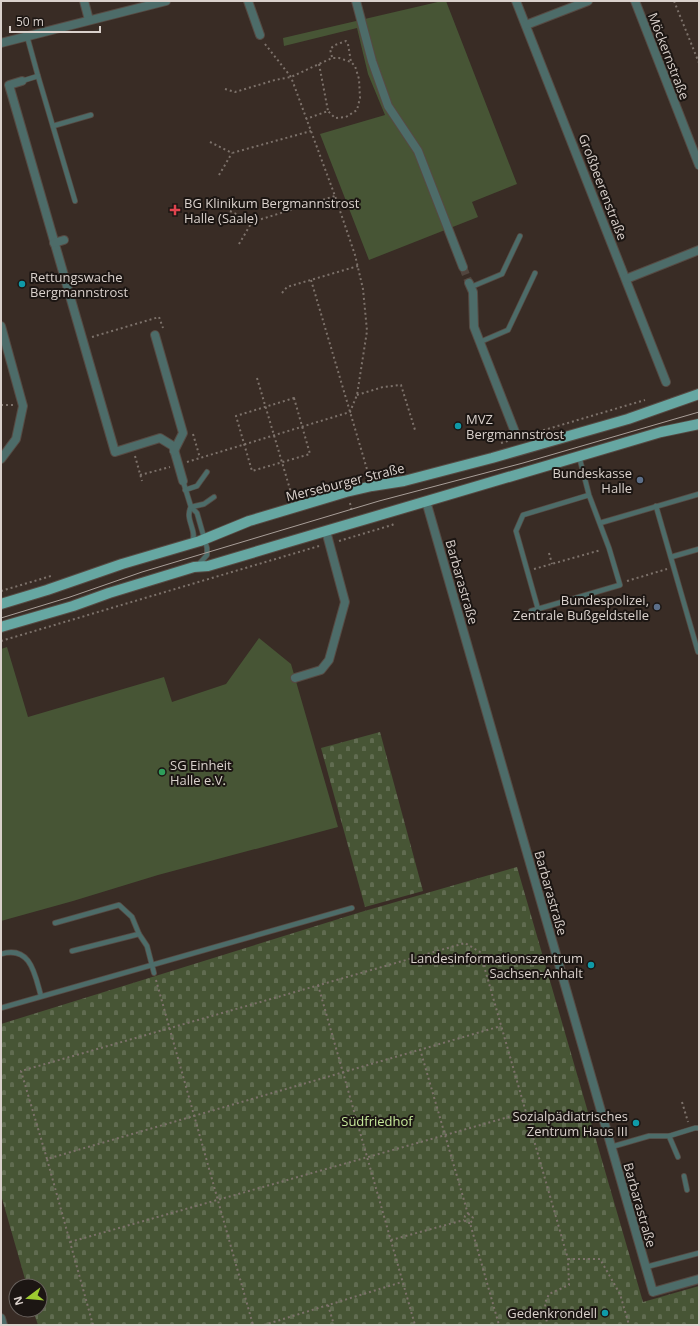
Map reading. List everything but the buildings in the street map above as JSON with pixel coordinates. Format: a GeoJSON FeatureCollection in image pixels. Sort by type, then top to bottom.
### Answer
{"type":"FeatureCollection","features":[{"type":"Feature","properties":{"kind":"main road","name":"Merseburger Straße"},"geometry":{"type":"LineString","coordinates":[[1,604],[122,564],[205,539],[249,521],[346,492],[404,481],[492,458],[628,419],[699,394]]}},
{"type":"Feature","properties":{"kind":"main road"},"geometry":{"type":"LineString","coordinates":[[1,627],[73,606],[109,593],[194,567],[208,566],[661,432],[699,424]]}},
{"type":"Feature","properties":{"kind":"street"},"geometry":{"type":"LineString","coordinates":[[84,1],[89,20]]}},
{"type":"Feature","properties":{"kind":"street"},"geometry":{"type":"LineString","coordinates":[[1,43],[166,1]]}},
{"type":"Feature","properties":{"kind":"street"},"geometry":{"type":"LineString","coordinates":[[248,1],[260,35]]}},
{"type":"Feature","properties":{"kind":"street"},"geometry":{"type":"LineString","coordinates":[[356,1],[372,61],[388,106],[418,151],[463,267]]}},
{"type":"Feature","properties":{"kind":"street","name":"Großbeerenstraße"},"geometry":{"type":"LineString","coordinates":[[516,1],[666,382]]}},
{"type":"Feature","properties":{"kind":"street"},"geometry":{"type":"LineString","coordinates":[[526,25],[588,1]]}},
{"type":"Feature","properties":{"kind":"street","name":"Möckernstraße"},"geometry":{"type":"LineString","coordinates":[[635,1],[699,165]]}},
{"type":"Feature","properties":{"kind":"street"},"geometry":{"type":"LineString","coordinates":[[22,81],[9,85],[115,452],[160,438],[173,446],[183,481]]}},
{"type":"Feature","properties":{"kind":"street"},"geometry":{"type":"LineString","coordinates":[[54,243],[64,240]]}},
{"type":"Feature","properties":{"kind":"street"},"geometry":{"type":"LineString","coordinates":[[626,279],[699,250]]}},
{"type":"Feature","properties":{"kind":"street"},"geometry":{"type":"LineString","coordinates":[[470,285],[473,292],[474,327],[516,432]]}},
{"type":"Feature","properties":{"kind":"street"},"geometry":{"type":"LineString","coordinates":[[1,326],[23,406],[16,439],[1,459]]}},
{"type":"Feature","properties":{"kind":"street"},"geometry":{"type":"LineString","coordinates":[[155,335],[183,433],[174,451]]}},
{"type":"Feature","properties":{"kind":"street","name":"Barbarastraße"},"geometry":{"type":"LineString","coordinates":[[426,501],[653,1292],[699,1279]]}},
{"type":"Feature","properties":{"kind":"street"},"geometry":{"type":"LineString","coordinates":[[295,678],[321,670],[329,660],[345,602],[326,531]]}},
{"type":"Feature","properties":{"kind":"street"},"geometry":{"type":"LineString","coordinates":[[1,1318],[3,1325]]}},
{"type":"Feature","properties":{"kind":"lane"},"geometry":{"type":"LineString","coordinates":[[27,36],[75,201]]}},
{"type":"Feature","properties":{"kind":"lane"},"geometry":{"type":"LineString","coordinates":[[22,81],[38,76]]}},
{"type":"Feature","properties":{"kind":"lane"},"geometry":{"type":"LineString","coordinates":[[53,126],[91,115]]}},
{"type":"Feature","properties":{"kind":"lane"},"geometry":{"type":"LineString","coordinates":[[470,285],[502,274],[520,236]]}},
{"type":"Feature","properties":{"kind":"lane"},"geometry":{"type":"LineString","coordinates":[[480,342],[508,330],[534,272]]}},
{"type":"Feature","properties":{"kind":"lane"},"geometry":{"type":"LineString","coordinates":[[531,611],[620,585],[609,548],[589,495],[580,456]]}},
{"type":"Feature","properties":{"kind":"lane"},"geometry":{"type":"LineString","coordinates":[[185,490],[197,486],[207,472]]}},
{"type":"Feature","properties":{"kind":"lane"},"geometry":{"type":"LineString","coordinates":[[183,481],[190,507],[197,513],[208,552],[207,556],[200,564],[194,567]]}},
{"type":"Feature","properties":{"kind":"lane"},"geometry":{"type":"LineString","coordinates":[[600,523],[699,494]]}},
{"type":"Feature","properties":{"kind":"lane"},"geometry":{"type":"LineString","coordinates":[[538,609],[516,532],[523,515],[589,495]]}},
{"type":"Feature","properties":{"kind":"lane"},"geometry":{"type":"LineString","coordinates":[[190,507],[204,504],[214,497]]}},
{"type":"Feature","properties":{"kind":"lane"},"geometry":{"type":"LineString","coordinates":[[656,506],[698,652],[699,651]]}},
{"type":"Feature","properties":{"kind":"lane"},"geometry":{"type":"LineString","coordinates":[[190,507],[188,511],[194,536],[190,544]]}},
{"type":"Feature","properties":{"kind":"lane"},"geometry":{"type":"LineString","coordinates":[[671,557],[699,549]]}},
{"type":"Feature","properties":{"kind":"lane"},"geometry":{"type":"LineString","coordinates":[[55,923],[119,906],[132,917],[139,934],[147,946],[154,973]]}},
{"type":"Feature","properties":{"kind":"lane"},"geometry":{"type":"LineString","coordinates":[[1,1008],[352,908]]}},
{"type":"Feature","properties":{"kind":"lane"},"geometry":{"type":"LineString","coordinates":[[72,951],[139,934]]}},
{"type":"Feature","properties":{"kind":"lane"},"geometry":{"type":"LineString","coordinates":[[1,954],[16,952],[26,956],[33,967],[41,996]]}},
{"type":"Feature","properties":{"kind":"lane"},"geometry":{"type":"LineString","coordinates":[[611,1147],[649,1136],[669,1136],[699,1128]]}},
{"type":"Feature","properties":{"kind":"lane"},"geometry":{"type":"LineString","coordinates":[[669,1136],[678,1157]]}},
{"type":"Feature","properties":{"kind":"lane"},"geometry":{"type":"LineString","coordinates":[[684,1176],[687,1190]]}},
{"type":"Feature","properties":{"kind":"lane"},"geometry":{"type":"LineString","coordinates":[[646,1267],[699,1253]]}},
{"type":"Feature","properties":{"kind":"path"},"geometry":{"type":"LineString","coordinates":[[674,1],[699,63]]}},
{"type":"Feature","properties":{"kind":"path"},"geometry":{"type":"LineString","coordinates":[[260,35],[291,77],[335,196],[358,266],[363,289],[367,331],[357,395],[350,412]]}},
{"type":"Feature","properties":{"kind":"path"},"geometry":{"type":"LineString","coordinates":[[332,58],[330,49],[335,45],[346,41],[348,44],[351,62]]}},
{"type":"Feature","properties":{"kind":"path"},"geometry":{"type":"LineString","coordinates":[[224,89],[234,92],[291,77],[319,63],[332,58],[339,58],[351,62],[355,66],[359,79],[360,98],[357,110],[346,116],[336,118],[328,111],[319,63]]}},
{"type":"Feature","properties":{"kind":"path"},"geometry":{"type":"LineString","coordinates":[[306,119],[328,111]]}},
{"type":"Feature","properties":{"kind":"path"},"geometry":{"type":"LineString","coordinates":[[219,175],[232,153],[310,130]]}},
{"type":"Feature","properties":{"kind":"path"},"geometry":{"type":"LineString","coordinates":[[210,142],[232,153]]}},
{"type":"Feature","properties":{"kind":"path"},"geometry":{"type":"LineString","coordinates":[[239,244],[252,222],[335,196]]}},
{"type":"Feature","properties":{"kind":"path"},"geometry":{"type":"LineString","coordinates":[[230,211],[252,222]]}},
{"type":"Feature","properties":{"kind":"path"},"geometry":{"type":"LineString","coordinates":[[282,293],[287,287],[358,266]]}},
{"type":"Feature","properties":{"kind":"path"},"geometry":{"type":"LineString","coordinates":[[311,280],[372,486]]}},
{"type":"Feature","properties":{"kind":"path"},"geometry":{"type":"LineString","coordinates":[[257,378],[292,496]]}},
{"type":"Feature","properties":{"kind":"path"},"geometry":{"type":"LineString","coordinates":[[357,395],[383,387],[401,385],[415,430]]}},
{"type":"Feature","properties":{"kind":"path"},"geometry":{"type":"LineString","coordinates":[[294,398],[310,454],[252,471],[236,416],[265,407],[294,398]]}},
{"type":"Feature","properties":{"kind":"path"},"geometry":{"type":"LineString","coordinates":[[497,444],[647,400]]}},
{"type":"Feature","properties":{"kind":"path"},"geometry":{"type":"LineString","coordinates":[[140,475],[350,412]]}},
{"type":"Feature","properties":{"kind":"path"},"geometry":{"type":"LineString","coordinates":[[133,447],[142,481]]}},
{"type":"Feature","properties":{"kind":"path"},"geometry":{"type":"LineString","coordinates":[[346,492],[360,538]]}},
{"type":"Feature","properties":{"kind":"path"},"geometry":{"type":"LineString","coordinates":[[1,641],[359,535],[392,525],[397,522]]}},
{"type":"Feature","properties":{"kind":"path"},"geometry":{"type":"LineString","coordinates":[[527,570],[609,548]]}},
{"type":"Feature","properties":{"kind":"path"},"geometry":{"type":"LineString","coordinates":[[549,553],[552,564]]}},
{"type":"Feature","properties":{"kind":"path"},"geometry":{"type":"LineString","coordinates":[[620,585],[628,580],[674,567]]}},
{"type":"Feature","properties":{"kind":"path"},"geometry":{"type":"LineString","coordinates":[[93,1325],[21,1071],[465,942],[480,952],[568,1259],[569,1285],[549,1294],[545,1303],[547,1325]]}},
{"type":"Feature","properties":{"kind":"path"},"geometry":{"type":"LineString","coordinates":[[154,973],[253,1325]]}},
{"type":"Feature","properties":{"kind":"path"},"geometry":{"type":"LineString","coordinates":[[318,985],[415,1325]]}},
{"type":"Feature","properties":{"kind":"path"},"geometry":{"type":"LineString","coordinates":[[47,1160],[501,1026]]}},
{"type":"Feature","properties":{"kind":"path"},"geometry":{"type":"LineString","coordinates":[[420,1050],[468,1214],[473,1218],[470,1223],[499,1325]]}},
{"type":"Feature","properties":{"kind":"path"},"geometry":{"type":"LineString","coordinates":[[682,1102],[689,1123]]}},
{"type":"Feature","properties":{"kind":"path"},"geometry":{"type":"LineString","coordinates":[[70,1242],[526,1112]]}},
{"type":"Feature","properties":{"kind":"path"},"geometry":{"type":"LineString","coordinates":[[464,1220],[465,1216],[468,1214]]}},
{"type":"Feature","properties":{"kind":"path"},"geometry":{"type":"LineString","coordinates":[[391,1240],[464,1220],[467,1223],[470,1223]]}},
{"type":"Feature","properties":{"kind":"path"},"geometry":{"type":"LineString","coordinates":[[568,1259],[600,1259],[620,1294],[629,1325]]}},
{"type":"Feature","properties":{"kind":"path"},"geometry":{"type":"LineString","coordinates":[[264,1325],[402,1282]]}},
{"type":"Feature","properties":{"kind":"path"},"geometry":{"type":"LineString","coordinates":[[328,1305],[334,1325]]}},
{"type":"Feature","properties":{"kind":"green space"},"geometry":{"type":"Polygon","coordinates":[[[446,1],[517,184],[472,202],[478,217],[369,260],[320,134],[385,115],[368,74],[357,28],[284,46],[283,38],[446,1]]]}},
{"type":"Feature","properties":{"kind":"green space","name":"SG Einheit Halle e.V."},"geometry":{"type":"Polygon","coordinates":[[[259,638],[291,664],[338,827],[158,875],[1,921],[1,649],[7,647],[28,717],[164,677],[172,702],[226,684],[259,638]]]}},
{"type":"Feature","properties":{"kind":"green space"},"geometry":{"type":"Polygon","coordinates":[[[380,732],[423,891],[365,907],[321,748],[380,732]]]}},
{"type":"Feature","properties":{"kind":"green space","name":"Südfriedhof"},"geometry":{"type":"Polygon","coordinates":[[[517,867],[643,1302],[699,1286],[699,1325],[38,1325],[36,1318],[48,1318],[48,1278],[25,1278],[1,1195],[1,1024],[361,912],[517,867]]]}},
{"type":"Feature","properties":{"kind":"tunnel"},"geometry":{"type":"LineString","coordinates":[[463,267],[469,283]]}},
{"type":"Feature","properties":{"kind":"tram line"},"geometry":{"type":"LineString","coordinates":[[1,618],[70,597],[142,572],[379,501],[523,463],[699,412]]}},
{"type":"Feature","properties":{"kind":"place","name":"BG Klinikum Bergmannstrost Halle (Saale)"},"geometry":{"type":"Point","coordinates":[175,210]}},
{"type":"Feature","properties":{"kind":"place","name":"Rettungswache Bergmannstrost"},"geometry":{"type":"Point","coordinates":[22,284]}},
{"type":"Feature","properties":{"kind":"place","name":"MVZ Bergmannstrost"},"geometry":{"type":"Point","coordinates":[458,426]}},
{"type":"Feature","properties":{"kind":"place","name":"Bundeskasse Halle"},"geometry":{"type":"Point","coordinates":[640,480]}},
{"type":"Feature","properties":{"kind":"place","name":"Bundespolizei, Zentrale Bußgeldstelle"},"geometry":{"type":"Point","coordinates":[657,607]}},
{"type":"Feature","properties":{"kind":"place","name":"SG Einheit Halle e.V."},"geometry":{"type":"Point","coordinates":[162,772]}},
{"type":"Feature","properties":{"kind":"place","name":"Landesinformationszentrum Sachsen-Anhalt"},"geometry":{"type":"Point","coordinates":[591,965]}},
{"type":"Feature","properties":{"kind":"place","name":"Sozialpädiatrisches Zentrum Haus III"},"geometry":{"type":"Point","coordinates":[636,1123]}},
{"type":"Feature","properties":{"kind":"place","name":"Gedenkrondell"},"geometry":{"type":"Point","coordinates":[605,1313]}}]}
